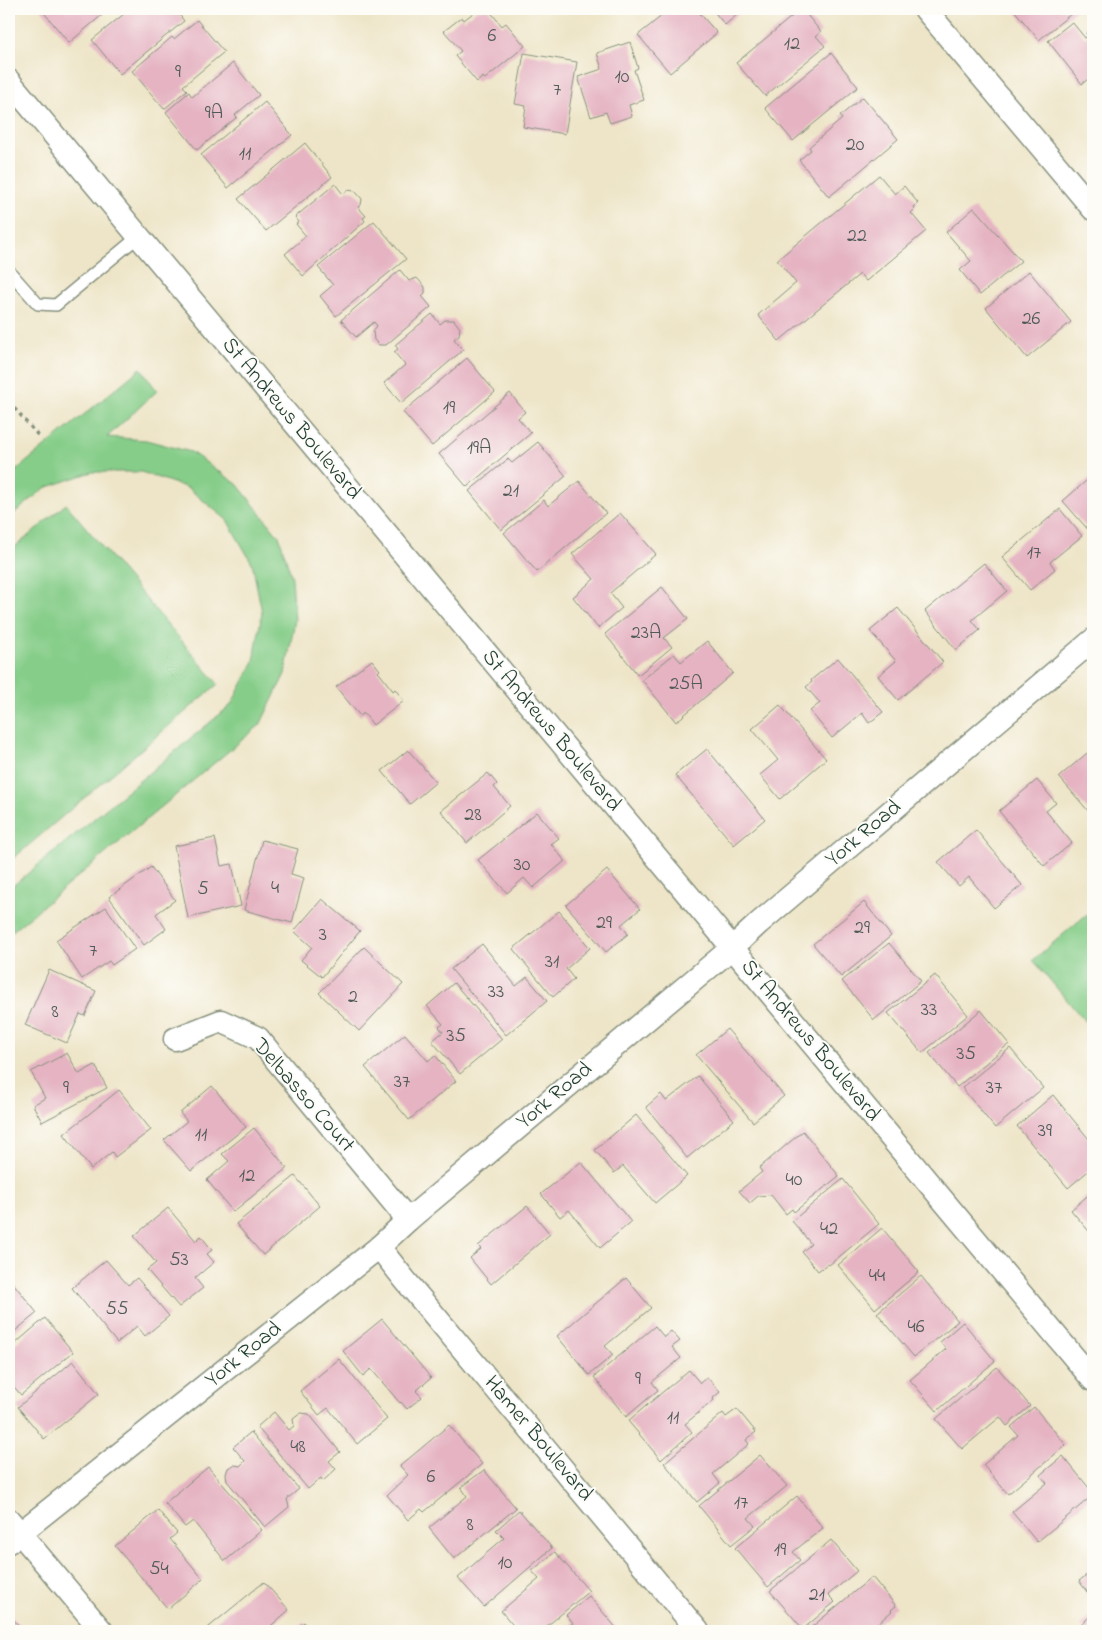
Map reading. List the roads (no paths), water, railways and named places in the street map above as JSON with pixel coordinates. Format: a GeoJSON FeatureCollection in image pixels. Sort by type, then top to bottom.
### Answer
{"type":"FeatureCollection","features":[{"type":"Feature","properties":{"kind":"street"},"geometry":{"type":"LineString","coordinates":[[925,9],[1093,209]]}},
{"type":"Feature","properties":{"kind":"street","name":"St Andrews Boulevard"},"geometry":{"type":"LineString","coordinates":[[9,81],[1093,1380]]}},
{"type":"Feature","properties":{"kind":"street","name":"York Road"},"geometry":{"type":"LineString","coordinates":[[12,1532],[379,1247],[408,1220],[732,948],[1093,640]]}},
{"type":"Feature","properties":{"kind":"street","name":"Delbasso Court"},"geometry":{"type":"LineString","coordinates":[[175,1039],[221,1022],[258,1038],[408,1220]]}},
{"type":"Feature","properties":{"kind":"street","name":"Hamer Boulevard"},"geometry":{"type":"LineString","coordinates":[[379,1247],[698,1631]]}},
{"type":"Feature","properties":{"kind":"street"},"geometry":{"type":"LineString","coordinates":[[12,1532],[102,1631]]}},
{"type":"Feature","properties":{"kind":"lane"},"geometry":{"type":"LineString","coordinates":[[9,271],[38,304],[56,305],[139,236]]}}]}
